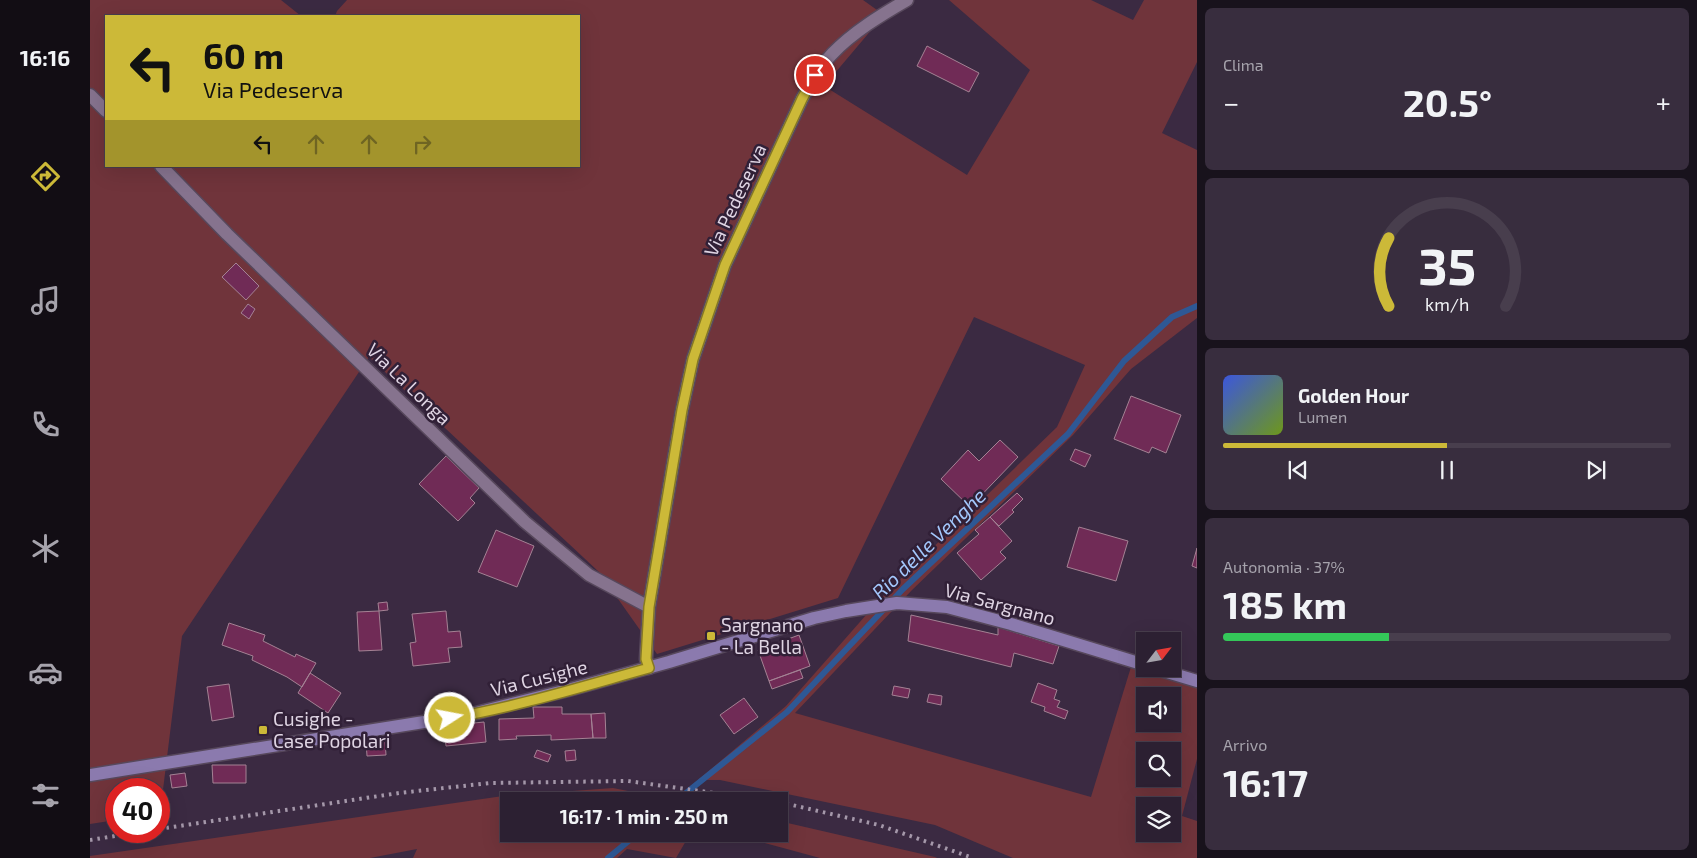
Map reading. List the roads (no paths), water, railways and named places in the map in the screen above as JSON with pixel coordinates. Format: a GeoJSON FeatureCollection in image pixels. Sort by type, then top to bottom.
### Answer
{"type":"FeatureCollection","features":[{"type":"Feature","properties":{"kind":"street","name":"Via Pedeserva"},"geometry":{"type":"LineString","coordinates":[[649,668],[646,659],[649,607],[682,410],[693,359],[725,265],[815,75],[831,55],[848,40],[907,0]]}},
{"type":"Feature","properties":{"kind":"street"},"geometry":{"type":"LineString","coordinates":[[90,95],[105,110]]}},
{"type":"Feature","properties":{"kind":"street","name":"Via La Longa"},"geometry":{"type":"LineString","coordinates":[[162,167],[228,234],[525,522],[589,575],[649,607]]}},
{"type":"Feature","properties":{"kind":"street","name":"Via Sargnano"},"geometry":{"type":"LineString","coordinates":[[814,618],[846,611],[897,604],[947,607],[1136,662]]}},
{"type":"Feature","properties":{"kind":"street","name":"Via Cusighe"},"geometry":{"type":"LineString","coordinates":[[90,775],[468,715],[649,668],[814,618]]}},
{"type":"Feature","properties":{"kind":"street"},"geometry":{"type":"LineString","coordinates":[[1181,676],[1197,681]]}},
{"type":"Feature","properties":{"kind":"waterway","name":"Rio delle Venghe"},"geometry":{"type":"LineString","coordinates":[[687,792],[787,712],[903,589],[1068,434],[1124,361],[1172,317],[1197,306]]}},
{"type":"Feature","properties":{"kind":"waterway","name":"Rio delle Venghe"},"geometry":{"type":"LineString","coordinates":[[608,858],[627,842]]}},
{"type":"Feature","properties":{"kind":"railway"},"geometry":{"type":"LineString","coordinates":[[170,827],[399,793],[490,783],[628,781],[707,792]]}},
{"type":"Feature","properties":{"kind":"railway"},"geometry":{"type":"LineString","coordinates":[[788,804],[879,825],[973,858]]}},
{"type":"Feature","properties":{"kind":"railway"},"geometry":{"type":"LineString","coordinates":[[90,840],[105,838]]}},
{"type":"Feature","properties":{"kind":"place","name":"Sargnano - La Bella"},"geometry":{"type":"Point","coordinates":[711,636]}},
{"type":"Feature","properties":{"kind":"place","name":"Cusighe - Case Popolari"},"geometry":{"type":"Point","coordinates":[263,730]}}]}
